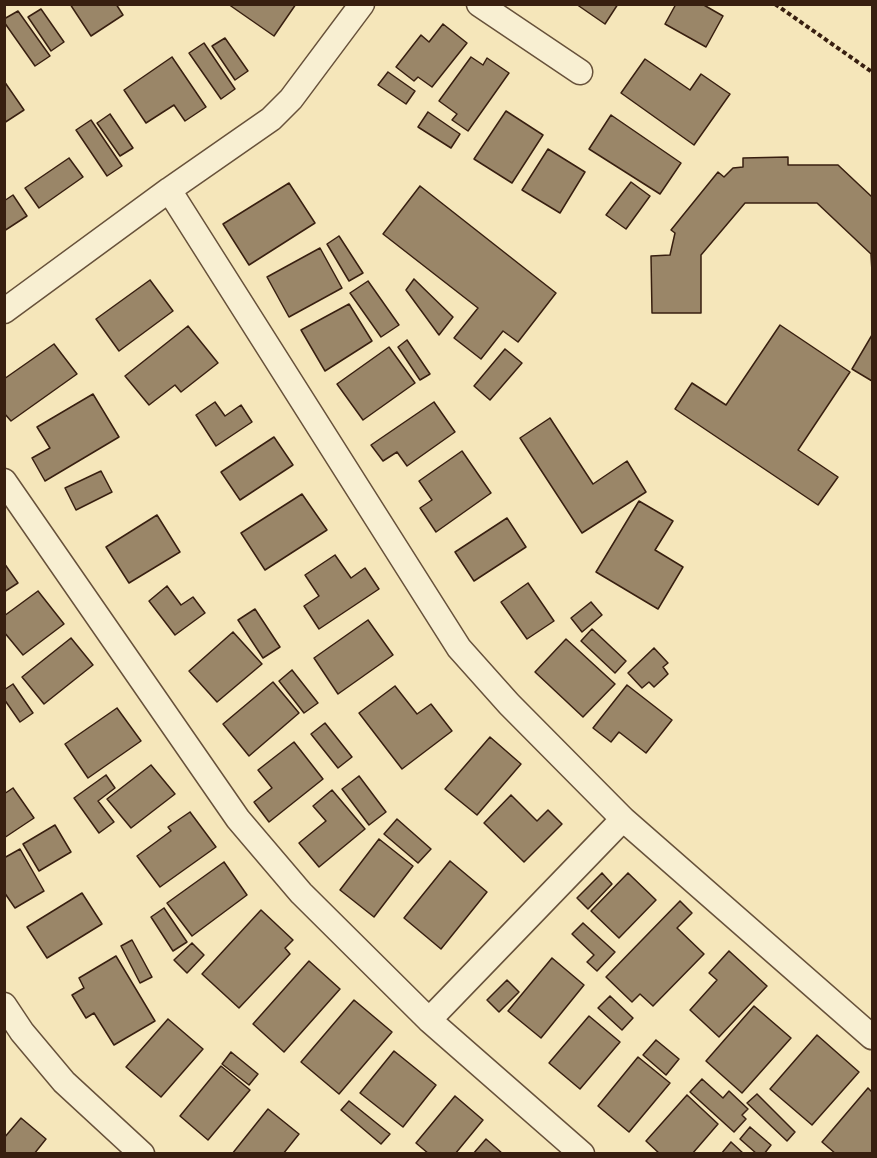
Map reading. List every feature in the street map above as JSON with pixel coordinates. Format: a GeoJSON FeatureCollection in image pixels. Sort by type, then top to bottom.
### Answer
{"type":"FeatureCollection","features":[{"type":"Feature","properties":{"kind":"street"},"geometry":{"type":"LineString","coordinates":[[4,311],[272,119],[291,99],[362,4]]}},
{"type":"Feature","properties":{"kind":"street"},"geometry":{"type":"LineString","coordinates":[[479,4],[580,72]]}},
{"type":"Feature","properties":{"kind":"street"},"geometry":{"type":"LineString","coordinates":[[170,190],[459,648],[509,704],[623,819],[873,1037]]}},
{"type":"Feature","properties":{"kind":"street"},"geometry":{"type":"LineString","coordinates":[[4,481],[238,819],[301,894],[429,1020],[582,1154]]}},
{"type":"Feature","properties":{"kind":"street"},"geometry":{"type":"LineString","coordinates":[[429,1020],[623,819]]}},
{"type":"Feature","properties":{"kind":"street"},"geometry":{"type":"LineString","coordinates":[[4,1005],[22,1032],[64,1082],[142,1154]]}},
{"type":"Feature","properties":{"kind":"path"},"geometry":{"type":"LineString","coordinates":[[775,4],[873,72]]}},
{"type":"Feature","properties":{"kind":"building"},"geometry":{"type":"Polygon","coordinates":[[[70,4],[116,4],[123,15],[91,36],[70,4]]]}},
{"type":"Feature","properties":{"kind":"building"},"geometry":{"type":"Polygon","coordinates":[[[228,4],[296,4],[274,36],[228,4]]]}},
{"type":"Feature","properties":{"kind":"building"},"geometry":{"type":"Polygon","coordinates":[[[576,4],[618,4],[605,24],[576,4]]]}},
{"type":"Feature","properties":{"kind":"building"},"geometry":{"type":"Polygon","coordinates":[[[676,4],[702,4],[723,16],[706,47],[665,24],[676,4]]]}},
{"type":"Feature","properties":{"kind":"building"},"geometry":{"type":"Polygon","coordinates":[[[41,9],[64,42],[51,51],[28,17],[41,9]]]}},
{"type":"Feature","properties":{"kind":"building"},"geometry":{"type":"Polygon","coordinates":[[[18,11],[50,56],[35,66],[4,22],[4,19],[18,11]]]}},
{"type":"Feature","properties":{"kind":"building"},"geometry":{"type":"Polygon","coordinates":[[[443,24],[467,43],[432,87],[418,77],[414,81],[396,67],[421,35],[429,42],[443,24]]]}},
{"type":"Feature","properties":{"kind":"building"},"geometry":{"type":"Polygon","coordinates":[[[225,38],[248,71],[235,80],[212,46],[225,38]]]}},
{"type":"Feature","properties":{"kind":"building"},"geometry":{"type":"Polygon","coordinates":[[[204,43],[235,89],[221,99],[189,53],[204,43]]]}},
{"type":"Feature","properties":{"kind":"building"},"geometry":{"type":"Polygon","coordinates":[[[172,57],[206,107],[185,121],[174,105],[146,123],[124,90],[172,57]]]}},
{"type":"Feature","properties":{"kind":"building"},"geometry":{"type":"Polygon","coordinates":[[[471,57],[483,65],[487,58],[509,73],[468,131],[452,120],[457,114],[439,101],[471,57]]]}},
{"type":"Feature","properties":{"kind":"building"},"geometry":{"type":"Polygon","coordinates":[[[645,59],[690,90],[701,74],[730,94],[694,145],[621,93],[645,59]]]}},
{"type":"Feature","properties":{"kind":"building"},"geometry":{"type":"Polygon","coordinates":[[[388,72],[415,91],[406,104],[378,85],[388,72]]]}},
{"type":"Feature","properties":{"kind":"building"},"geometry":{"type":"Polygon","coordinates":[[[4,81],[24,110],[4,123],[4,81]]]}},
{"type":"Feature","properties":{"kind":"building"},"geometry":{"type":"Polygon","coordinates":[[[506,111],[543,135],[512,183],[474,159],[506,111]]]}},
{"type":"Feature","properties":{"kind":"building"},"geometry":{"type":"Polygon","coordinates":[[[428,112],[460,134],[451,148],[418,127],[428,112]]]}},
{"type":"Feature","properties":{"kind":"building"},"geometry":{"type":"Polygon","coordinates":[[[110,114],[133,148],[120,156],[97,123],[110,114]]]}},
{"type":"Feature","properties":{"kind":"building"},"geometry":{"type":"Polygon","coordinates":[[[611,115],[681,163],[660,194],[589,149],[611,115]]]}},
{"type":"Feature","properties":{"kind":"building"},"geometry":{"type":"Polygon","coordinates":[[[91,120],[122,166],[107,176],[76,130],[91,120]]]}},
{"type":"Feature","properties":{"kind":"building"},"geometry":{"type":"Polygon","coordinates":[[[548,149],[585,172],[560,213],[522,190],[548,149]]]}},
{"type":"Feature","properties":{"kind":"building"},"geometry":{"type":"Polygon","coordinates":[[[788,157],[788,165],[838,165],[872,197],[872,272],[871,254],[817,203],[745,203],[701,255],[701,313],[652,313],[651,256],[670,255],[675,233],[671,230],[718,172],[724,177],[733,168],[743,167],[743,158],[788,157]]]}},
{"type":"Feature","properties":{"kind":"building"},"geometry":{"type":"Polygon","coordinates":[[[69,158],[83,177],[39,208],[25,188],[69,158]]]}},
{"type":"Feature","properties":{"kind":"building"},"geometry":{"type":"Polygon","coordinates":[[[631,182],[650,196],[626,229],[606,215],[631,182]]]}},
{"type":"Feature","properties":{"kind":"building"},"geometry":{"type":"Polygon","coordinates":[[[289,183],[315,223],[249,265],[223,224],[289,183]]]}},
{"type":"Feature","properties":{"kind":"building"},"geometry":{"type":"Polygon","coordinates":[[[420,186],[556,293],[518,342],[503,331],[481,359],[454,338],[478,308],[383,234],[420,186]]]}},
{"type":"Feature","properties":{"kind":"building"},"geometry":{"type":"Polygon","coordinates":[[[13,195],[27,216],[4,231],[4,201],[13,195]]]}},
{"type":"Feature","properties":{"kind":"building"},"geometry":{"type":"Polygon","coordinates":[[[339,236],[363,273],[349,281],[327,244],[339,236]]]}},
{"type":"Feature","properties":{"kind":"building"},"geometry":{"type":"Polygon","coordinates":[[[320,248],[342,288],[289,317],[267,277],[320,248]]]}},
{"type":"Feature","properties":{"kind":"building"},"geometry":{"type":"Polygon","coordinates":[[[414,279],[453,317],[439,335],[406,290],[414,279]]]}},
{"type":"Feature","properties":{"kind":"building"},"geometry":{"type":"Polygon","coordinates":[[[150,280],[173,311],[119,351],[96,319],[150,280]]]}},
{"type":"Feature","properties":{"kind":"building"},"geometry":{"type":"Polygon","coordinates":[[[368,281],[399,325],[381,337],[350,293],[368,281]]]}},
{"type":"Feature","properties":{"kind":"building"},"geometry":{"type":"Polygon","coordinates":[[[349,304],[372,341],[325,371],[301,330],[349,304]]]}},
{"type":"Feature","properties":{"kind":"building"},"geometry":{"type":"Polygon","coordinates":[[[780,325],[850,372],[798,450],[838,477],[818,505],[675,409],[692,383],[726,405],[780,325]]]}},
{"type":"Feature","properties":{"kind":"building"},"geometry":{"type":"Polygon","coordinates":[[[188,326],[218,363],[181,392],[175,385],[149,405],[125,376],[188,326]]]}},
{"type":"Feature","properties":{"kind":"building"},"geometry":{"type":"Polygon","coordinates":[[[872,335],[872,381],[852,369],[872,335]]]}},
{"type":"Feature","properties":{"kind":"building"},"geometry":{"type":"Polygon","coordinates":[[[407,340],[430,374],[420,380],[398,347],[407,340]]]}},
{"type":"Feature","properties":{"kind":"building"},"geometry":{"type":"Polygon","coordinates":[[[54,344],[77,374],[11,421],[4,413],[4,379],[54,344]]]}},
{"type":"Feature","properties":{"kind":"building"},"geometry":{"type":"Polygon","coordinates":[[[389,347],[415,383],[363,420],[337,384],[389,347]]]}},
{"type":"Feature","properties":{"kind":"building"},"geometry":{"type":"Polygon","coordinates":[[[505,349],[522,363],[490,400],[474,386],[505,349]]]}},
{"type":"Feature","properties":{"kind":"building"},"geometry":{"type":"Polygon","coordinates":[[[93,394],[119,437],[45,481],[32,458],[50,448],[37,427],[93,394]]]}},
{"type":"Feature","properties":{"kind":"building"},"geometry":{"type":"Polygon","coordinates":[[[215,402],[225,416],[241,405],[252,422],[216,446],[196,415],[215,402]]]}},
{"type":"Feature","properties":{"kind":"building"},"geometry":{"type":"Polygon","coordinates":[[[434,402],[455,432],[407,466],[397,452],[383,461],[371,445],[434,402]]]}},
{"type":"Feature","properties":{"kind":"building"},"geometry":{"type":"Polygon","coordinates":[[[550,418],[593,484],[627,461],[646,492],[582,533],[520,438],[550,418]]]}},
{"type":"Feature","properties":{"kind":"building"},"geometry":{"type":"Polygon","coordinates":[[[274,437],[293,465],[240,500],[221,472],[274,437]]]}},
{"type":"Feature","properties":{"kind":"building"},"geometry":{"type":"Polygon","coordinates":[[[462,451],[491,493],[436,532],[420,508],[432,500],[419,481],[462,451]]]}},
{"type":"Feature","properties":{"kind":"building"},"geometry":{"type":"Polygon","coordinates":[[[101,471],[112,492],[76,510],[65,488],[101,471]]]}},
{"type":"Feature","properties":{"kind":"building"},"geometry":{"type":"Polygon","coordinates":[[[302,494],[327,530],[265,570],[241,533],[302,494]]]}},
{"type":"Feature","properties":{"kind":"building"},"geometry":{"type":"Polygon","coordinates":[[[639,501],[673,521],[655,550],[683,567],[658,609],[596,572],[639,501]]]}},
{"type":"Feature","properties":{"kind":"building"},"geometry":{"type":"Polygon","coordinates":[[[157,515],[180,552],[129,583],[106,547],[157,515]]]}},
{"type":"Feature","properties":{"kind":"building"},"geometry":{"type":"Polygon","coordinates":[[[507,518],[526,547],[474,581],[455,552],[507,518]]]}},
{"type":"Feature","properties":{"kind":"building"},"geometry":{"type":"Polygon","coordinates":[[[335,555],[351,578],[365,568],[379,589],[319,629],[304,606],[319,596],[305,575],[335,555]]]}},
{"type":"Feature","properties":{"kind":"building"},"geometry":{"type":"Polygon","coordinates":[[[4,563],[18,583],[4,592],[4,563]]]}},
{"type":"Feature","properties":{"kind":"building"},"geometry":{"type":"Polygon","coordinates":[[[528,583],[554,621],[527,639],[501,602],[528,583]]]}},
{"type":"Feature","properties":{"kind":"building"},"geometry":{"type":"Polygon","coordinates":[[[167,586],[181,605],[193,597],[205,613],[175,635],[149,601],[167,586]]]}},
{"type":"Feature","properties":{"kind":"building"},"geometry":{"type":"Polygon","coordinates":[[[38,591],[64,624],[23,655],[4,632],[4,616],[38,591]]]}},
{"type":"Feature","properties":{"kind":"building"},"geometry":{"type":"Polygon","coordinates":[[[591,602],[602,615],[582,632],[571,618],[591,602]]]}},
{"type":"Feature","properties":{"kind":"building"},"geometry":{"type":"Polygon","coordinates":[[[255,609],[280,647],[263,658],[238,620],[255,609]]]}},
{"type":"Feature","properties":{"kind":"building"},"geometry":{"type":"Polygon","coordinates":[[[368,620],[393,655],[338,694],[314,658],[368,620]]]}},
{"type":"Feature","properties":{"kind":"building"},"geometry":{"type":"Polygon","coordinates":[[[592,629],[626,661],[615,673],[581,641],[592,629]]]}},
{"type":"Feature","properties":{"kind":"building"},"geometry":{"type":"Polygon","coordinates":[[[233,632],[262,664],[217,702],[189,671],[233,632]]]}},
{"type":"Feature","properties":{"kind":"building"},"geometry":{"type":"Polygon","coordinates":[[[71,638],[93,665],[44,704],[22,677],[71,638]]]}},
{"type":"Feature","properties":{"kind":"building"},"geometry":{"type":"Polygon","coordinates":[[[566,639],[615,684],[583,717],[535,672],[566,639]]]}},
{"type":"Feature","properties":{"kind":"building"},"geometry":{"type":"Polygon","coordinates":[[[654,648],[668,663],[663,667],[668,674],[654,687],[649,682],[642,688],[628,673],[654,648]]]}},
{"type":"Feature","properties":{"kind":"building"},"geometry":{"type":"Polygon","coordinates":[[[292,670],[318,703],[304,713],[279,681],[292,670]]]}},
{"type":"Feature","properties":{"kind":"building"},"geometry":{"type":"Polygon","coordinates":[[[273,682],[299,713],[249,756],[223,724],[273,682]]]}},
{"type":"Feature","properties":{"kind":"building"},"geometry":{"type":"Polygon","coordinates":[[[13,684],[33,713],[20,722],[4,699],[4,690],[13,684]]]}},
{"type":"Feature","properties":{"kind":"building"},"geometry":{"type":"Polygon","coordinates":[[[627,685],[672,720],[646,753],[619,732],[611,742],[593,728],[627,685]]]}},
{"type":"Feature","properties":{"kind":"building"},"geometry":{"type":"Polygon","coordinates":[[[395,686],[417,714],[431,704],[452,731],[402,769],[359,713],[395,686]]]}},
{"type":"Feature","properties":{"kind":"building"},"geometry":{"type":"Polygon","coordinates":[[[117,708],[141,741],[88,778],[65,744],[117,708]]]}},
{"type":"Feature","properties":{"kind":"building"},"geometry":{"type":"Polygon","coordinates":[[[325,723],[352,757],[338,768],[311,734],[325,723]]]}},
{"type":"Feature","properties":{"kind":"building"},"geometry":{"type":"Polygon","coordinates":[[[490,737],[521,764],[477,815],[445,789],[490,737]]]}},
{"type":"Feature","properties":{"kind":"building"},"geometry":{"type":"Polygon","coordinates":[[[294,742],[323,779],[269,822],[254,802],[272,788],[258,770],[294,742]]]}},
{"type":"Feature","properties":{"kind":"building"},"geometry":{"type":"Polygon","coordinates":[[[151,765],[175,794],[131,828],[107,799],[151,765]]]}},
{"type":"Feature","properties":{"kind":"building"},"geometry":{"type":"Polygon","coordinates":[[[106,775],[115,788],[98,801],[114,822],[99,833],[74,798],[106,775]]]}},
{"type":"Feature","properties":{"kind":"building"},"geometry":{"type":"Polygon","coordinates":[[[359,776],[386,812],[369,825],[342,789],[359,776]]]}},
{"type":"Feature","properties":{"kind":"building"},"geometry":{"type":"Polygon","coordinates":[[[13,788],[34,818],[4,838],[4,794],[13,788]]]}},
{"type":"Feature","properties":{"kind":"building"},"geometry":{"type":"Polygon","coordinates":[[[332,790],[365,829],[319,867],[299,843],[326,821],[313,806],[332,790]]]}},
{"type":"Feature","properties":{"kind":"building"},"geometry":{"type":"Polygon","coordinates":[[[511,795],[537,821],[548,810],[562,824],[524,862],[484,823],[511,795]]]}},
{"type":"Feature","properties":{"kind":"building"},"geometry":{"type":"Polygon","coordinates":[[[190,812],[216,847],[160,887],[137,856],[171,831],[168,827],[190,812]]]}},
{"type":"Feature","properties":{"kind":"building"},"geometry":{"type":"Polygon","coordinates":[[[397,819],[431,849],[418,863],[384,834],[397,819]]]}},
{"type":"Feature","properties":{"kind":"building"},"geometry":{"type":"Polygon","coordinates":[[[55,825],[71,852],[39,871],[23,844],[55,825]]]}},
{"type":"Feature","properties":{"kind":"building"},"geometry":{"type":"Polygon","coordinates":[[[379,839],[413,866],[374,917],[340,890],[379,839]]]}},
{"type":"Feature","properties":{"kind":"building"},"geometry":{"type":"Polygon","coordinates":[[[20,849],[44,891],[15,908],[4,892],[4,858],[20,849]]]}},
{"type":"Feature","properties":{"kind":"building"},"geometry":{"type":"Polygon","coordinates":[[[450,861],[487,892],[441,949],[404,918],[450,861]]]}},
{"type":"Feature","properties":{"kind":"building"},"geometry":{"type":"Polygon","coordinates":[[[224,862],[247,895],[192,936],[167,903],[224,862]]]}},
{"type":"Feature","properties":{"kind":"building"},"geometry":{"type":"Polygon","coordinates":[[[602,873],[612,884],[588,909],[577,898],[602,873]]]}},
{"type":"Feature","properties":{"kind":"building"},"geometry":{"type":"Polygon","coordinates":[[[628,873],[656,900],[619,938],[591,911],[628,873]]]}},
{"type":"Feature","properties":{"kind":"building"},"geometry":{"type":"Polygon","coordinates":[[[82,893],[102,924],[47,958],[27,927],[82,893]]]}},
{"type":"Feature","properties":{"kind":"building"},"geometry":{"type":"Polygon","coordinates":[[[680,901],[692,913],[677,928],[704,954],[653,1006],[640,994],[632,1002],[606,977],[680,901]]]}},
{"type":"Feature","properties":{"kind":"building"},"geometry":{"type":"Polygon","coordinates":[[[164,908],[187,942],[173,951],[151,917],[164,908]]]}},
{"type":"Feature","properties":{"kind":"building"},"geometry":{"type":"Polygon","coordinates":[[[261,910],[293,940],[285,948],[290,954],[239,1008],[202,974],[261,910]]]}},
{"type":"Feature","properties":{"kind":"building"},"geometry":{"type":"Polygon","coordinates":[[[583,923],[615,952],[597,971],[587,962],[594,955],[572,934],[583,923]]]}},
{"type":"Feature","properties":{"kind":"building"},"geometry":{"type":"Polygon","coordinates":[[[132,940],[152,977],[140,983],[121,946],[132,940]]]}},
{"type":"Feature","properties":{"kind":"building"},"geometry":{"type":"Polygon","coordinates":[[[192,943],[204,955],[187,973],[174,960],[192,943]]]}},
{"type":"Feature","properties":{"kind":"building"},"geometry":{"type":"Polygon","coordinates":[[[729,951],[767,986],[719,1037],[690,1010],[717,980],[709,973],[729,951]]]}},
{"type":"Feature","properties":{"kind":"building"},"geometry":{"type":"Polygon","coordinates":[[[116,956],[155,1021],[114,1045],[94,1013],[86,1018],[72,995],[84,988],[79,978],[116,956]]]}},
{"type":"Feature","properties":{"kind":"building"},"geometry":{"type":"Polygon","coordinates":[[[552,958],[584,985],[541,1038],[508,1011],[552,958]]]}},
{"type":"Feature","properties":{"kind":"building"},"geometry":{"type":"Polygon","coordinates":[[[309,961],[340,989],[284,1052],[253,1024],[309,961]]]}},
{"type":"Feature","properties":{"kind":"building"},"geometry":{"type":"Polygon","coordinates":[[[507,980],[519,992],[499,1012],[487,1000],[507,980]]]}},
{"type":"Feature","properties":{"kind":"building"},"geometry":{"type":"Polygon","coordinates":[[[610,996],[633,1018],[622,1030],[598,1008],[610,996]]]}},
{"type":"Feature","properties":{"kind":"building"},"geometry":{"type":"Polygon","coordinates":[[[354,1000],[392,1032],[339,1094],[301,1062],[354,1000]]]}},
{"type":"Feature","properties":{"kind":"building"},"geometry":{"type":"Polygon","coordinates":[[[754,1006],[791,1038],[742,1093],[706,1061],[754,1006]]]}},
{"type":"Feature","properties":{"kind":"building"},"geometry":{"type":"Polygon","coordinates":[[[589,1016],[620,1042],[580,1089],[549,1063],[589,1016]]]}},
{"type":"Feature","properties":{"kind":"building"},"geometry":{"type":"Polygon","coordinates":[[[168,1019],[203,1049],[161,1097],[126,1067],[168,1019]]]}},
{"type":"Feature","properties":{"kind":"building"},"geometry":{"type":"Polygon","coordinates":[[[817,1035],[859,1072],[812,1125],[770,1089],[817,1035]]]}},
{"type":"Feature","properties":{"kind":"building"},"geometry":{"type":"Polygon","coordinates":[[[656,1040],[679,1059],[666,1075],[643,1055],[656,1040]]]}},
{"type":"Feature","properties":{"kind":"building"},"geometry":{"type":"Polygon","coordinates":[[[394,1051],[436,1085],[403,1127],[360,1093],[394,1051]]]}},
{"type":"Feature","properties":{"kind":"building"},"geometry":{"type":"Polygon","coordinates":[[[231,1052],[258,1074],[249,1085],[222,1064],[231,1052]]]}},
{"type":"Feature","properties":{"kind":"building"},"geometry":{"type":"Polygon","coordinates":[[[638,1057],[670,1083],[629,1132],[598,1106],[638,1057]]]}},
{"type":"Feature","properties":{"kind":"building"},"geometry":{"type":"Polygon","coordinates":[[[221,1066],[250,1090],[208,1140],[180,1116],[221,1066]]]}},
{"type":"Feature","properties":{"kind":"building"},"geometry":{"type":"Polygon","coordinates":[[[702,1079],[723,1098],[729,1091],[748,1109],[742,1115],[746,1119],[734,1132],[690,1092],[702,1079]]]}},
{"type":"Feature","properties":{"kind":"building"},"geometry":{"type":"Polygon","coordinates":[[[868,1088],[872,1092],[872,1154],[836,1154],[822,1142],[868,1088]]]}},
{"type":"Feature","properties":{"kind":"building"},"geometry":{"type":"Polygon","coordinates":[[[757,1094],[795,1132],[787,1141],[747,1103],[757,1094]]]}},
{"type":"Feature","properties":{"kind":"building"},"geometry":{"type":"Polygon","coordinates":[[[687,1095],[718,1124],[692,1154],[660,1154],[646,1141],[687,1095]]]}},
{"type":"Feature","properties":{"kind":"building"},"geometry":{"type":"Polygon","coordinates":[[[455,1096],[483,1120],[455,1154],[429,1154],[416,1143],[455,1096]]]}},
{"type":"Feature","properties":{"kind":"building"},"geometry":{"type":"Polygon","coordinates":[[[349,1101],[390,1134],[381,1144],[341,1110],[349,1101]]]}},
{"type":"Feature","properties":{"kind":"building"},"geometry":{"type":"Polygon","coordinates":[[[268,1109],[299,1134],[283,1154],[232,1154],[268,1109]]]}},
{"type":"Feature","properties":{"kind":"building"},"geometry":{"type":"Polygon","coordinates":[[[21,1118],[46,1139],[34,1154],[4,1154],[4,1138],[21,1118]]]}},
{"type":"Feature","properties":{"kind":"building"},"geometry":{"type":"Polygon","coordinates":[[[750,1127],[771,1145],[764,1154],[757,1154],[740,1139],[750,1127]]]}},
{"type":"Feature","properties":{"kind":"building"},"geometry":{"type":"Polygon","coordinates":[[[486,1139],[503,1154],[473,1154],[486,1139]]]}},
{"type":"Feature","properties":{"kind":"building"},"geometry":{"type":"Polygon","coordinates":[[[731,1142],[744,1154],[721,1154],[731,1142]]]}}]}
